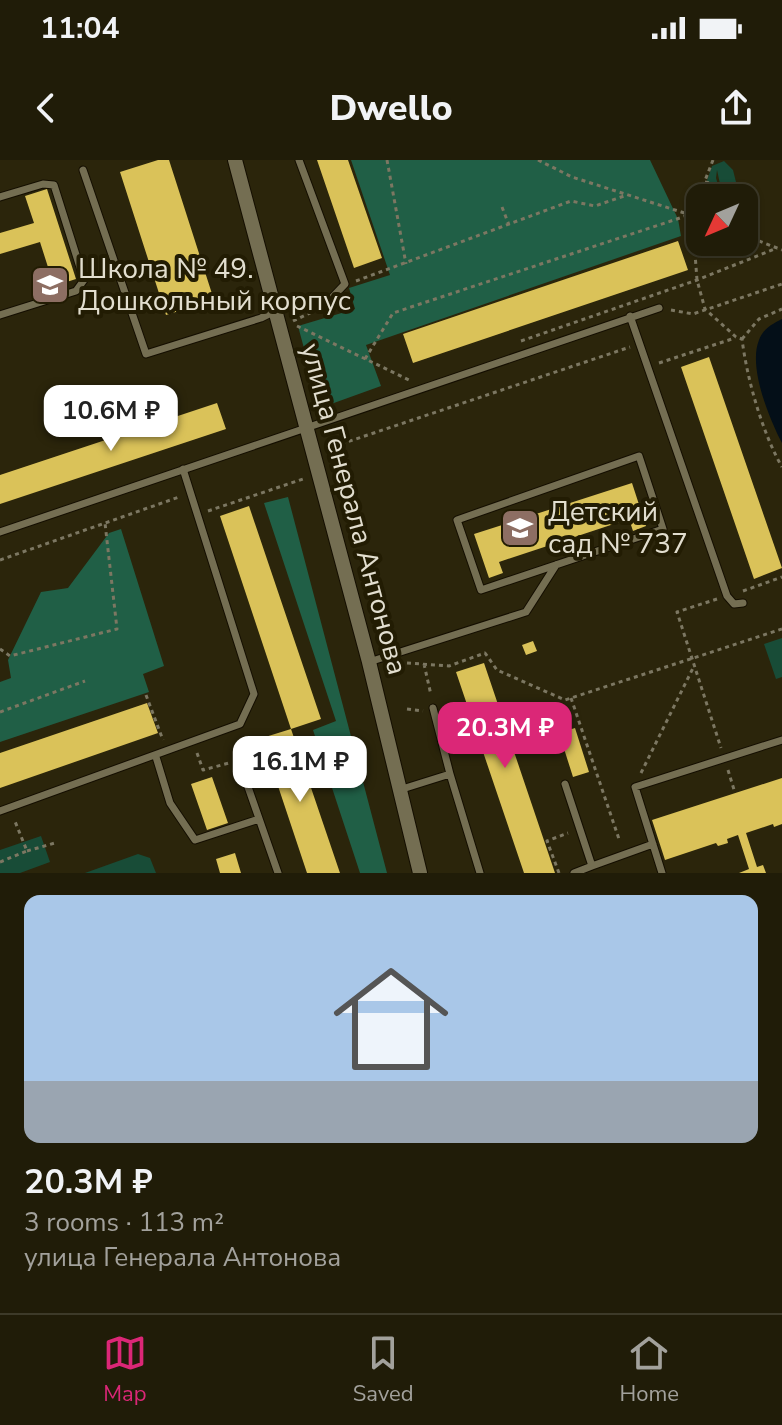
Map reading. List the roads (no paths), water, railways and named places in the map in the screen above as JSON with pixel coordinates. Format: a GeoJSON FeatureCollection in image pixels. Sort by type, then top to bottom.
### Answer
{"type":"FeatureCollection","features":[{"type":"Feature","properties":{"kind":"street","name":"улица Генерала Антонова"},"geometry":{"type":"LineString","coordinates":[[235,160],[369,662],[420,873]]}},
{"type":"Feature","properties":{"kind":"lane"},"geometry":{"type":"LineString","coordinates":[[299,160],[345,284],[323,307]]}},
{"type":"Feature","properties":{"kind":"lane"},"geometry":{"type":"LineString","coordinates":[[83,170],[146,354],[275,311]]}},
{"type":"Feature","properties":{"kind":"lane"},"geometry":{"type":"LineString","coordinates":[[0,197],[43,184],[54,185],[84,280],[76,291],[0,315]]}},
{"type":"Feature","properties":{"kind":"lane"},"geometry":{"type":"LineString","coordinates":[[0,532],[659,308]]}},
{"type":"Feature","properties":{"kind":"lane"},"geometry":{"type":"LineString","coordinates":[[630,316],[727,596],[734,604],[743,603]]}},
{"type":"Feature","properties":{"kind":"lane"},"geometry":{"type":"LineString","coordinates":[[369,662],[526,612],[556,565],[663,529],[639,456],[457,520],[481,590],[556,565]]}},
{"type":"Feature","properties":{"kind":"lane"},"geometry":{"type":"LineString","coordinates":[[0,811],[240,724],[254,694],[183,469]]}},
{"type":"Feature","properties":{"kind":"lane"},"geometry":{"type":"LineString","coordinates":[[433,708],[480,873]]}},
{"type":"Feature","properties":{"kind":"lane"},"geometry":{"type":"LineString","coordinates":[[662,873],[635,787],[782,740]]}},
{"type":"Feature","properties":{"kind":"lane"},"geometry":{"type":"LineString","coordinates":[[156,757],[170,803],[195,840],[259,819]]}},
{"type":"Feature","properties":{"kind":"lane"},"geometry":{"type":"LineString","coordinates":[[239,761],[278,873]]}},
{"type":"Feature","properties":{"kind":"lane"},"geometry":{"type":"LineString","coordinates":[[399,790],[450,774]]}},
{"type":"Feature","properties":{"kind":"lane"},"geometry":{"type":"LineString","coordinates":[[565,784],[592,866]]}},
{"type":"Feature","properties":{"kind":"lane"},"geometry":{"type":"LineString","coordinates":[[574,873],[653,844]]}},
{"type":"Feature","properties":{"kind":"place","name":"Школа № 49. Дошкольный корпус"},"geometry":{"type":"Point","coordinates":[50,285]}},
{"type":"Feature","properties":{"kind":"place","name":"Детский сад № 737"},"geometry":{"type":"Point","coordinates":[520,528]}}]}
